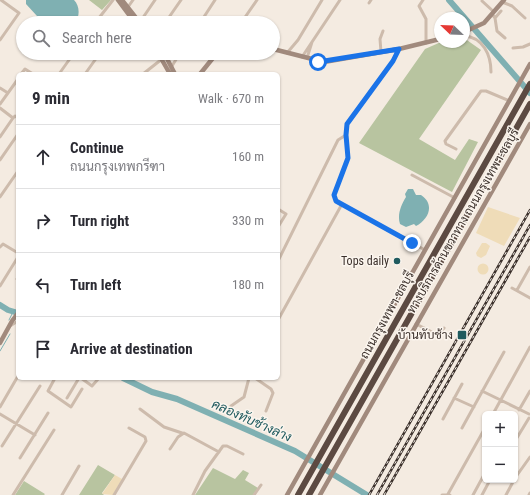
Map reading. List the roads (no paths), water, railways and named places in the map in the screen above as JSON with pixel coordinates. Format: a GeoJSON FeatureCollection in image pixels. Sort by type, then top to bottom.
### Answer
{"type":"FeatureCollection","features":[{"type":"Feature","properties":{"kind":"highway","name":"ถนนกรุงเทพฯ-ชลบุรี"},"geometry":{"type":"LineString","coordinates":[[298,495],[530,84]]}},
{"type":"Feature","properties":{"kind":"highway","name":"ถนนกรุงเทพฯ-ชลบุรี"},"geometry":{"type":"LineString","coordinates":[[309,495],[529,106]]}},
{"type":"Feature","properties":{"kind":"main road"},"geometry":{"type":"LineString","coordinates":[[118,0],[133,16]]}},
{"type":"Feature","properties":{"kind":"main road"},"geometry":{"type":"LineString","coordinates":[[122,0],[134,16]]}},
{"type":"Feature","properties":{"kind":"main road"},"geometry":{"type":"LineString","coordinates":[[470,30],[484,23],[494,15],[503,1]]}},
{"type":"Feature","properties":{"kind":"main road"},"geometry":{"type":"LineString","coordinates":[[280,51],[324,62],[399,49],[434,41]]}},
{"type":"Feature","properties":{"kind":"main road"},"geometry":{"type":"LineString","coordinates":[[163,60],[169,72]]}},
{"type":"Feature","properties":{"kind":"main road"},"geometry":{"type":"LineString","coordinates":[[168,60],[174,72]]}},
{"type":"Feature","properties":{"kind":"main road"},"geometry":{"type":"LineString","coordinates":[[202,72],[211,60]]}},
{"type":"Feature","properties":{"kind":"main road"},"geometry":{"type":"LineString","coordinates":[[287,495],[529,65]]}},
{"type":"Feature","properties":{"kind":"main road","name":"ทางบริการด้านขวาทาง ถนนกรุงเทพฯ-ชลบุรี"},"geometry":{"type":"LineString","coordinates":[[320,495],[530,124]]}},
{"type":"Feature","properties":{"kind":"main road"},"geometry":{"type":"LineString","coordinates":[[0,343],[2,336],[16,319]]}},
{"type":"Feature","properties":{"kind":"street"},"geometry":{"type":"LineString","coordinates":[[100,16],[113,0]]}},
{"type":"Feature","properties":{"kind":"street"},"geometry":{"type":"LineString","coordinates":[[128,7],[133,0]]}},
{"type":"Feature","properties":{"kind":"street"},"geometry":{"type":"LineString","coordinates":[[144,16],[155,0]]}},
{"type":"Feature","properties":{"kind":"street"},"geometry":{"type":"LineString","coordinates":[[170,16],[181,0]]}},
{"type":"Feature","properties":{"kind":"street"},"geometry":{"type":"LineString","coordinates":[[205,16],[215,0]]}},
{"type":"Feature","properties":{"kind":"street"},"geometry":{"type":"LineString","coordinates":[[246,16],[257,0]]}},
{"type":"Feature","properties":{"kind":"street"},"geometry":{"type":"LineString","coordinates":[[287,53],[298,40],[306,24],[322,0]]}},
{"type":"Feature","properties":{"kind":"street"},"geometry":{"type":"LineString","coordinates":[[304,58],[312,42],[340,0]]}},
{"type":"Feature","properties":{"kind":"street"},"geometry":{"type":"LineString","coordinates":[[423,0],[419,6],[426,19],[426,43]]}},
{"type":"Feature","properties":{"kind":"street"},"geometry":{"type":"LineString","coordinates":[[1,1],[19,13],[17,16]]}},
{"type":"Feature","properties":{"kind":"street"},"geometry":{"type":"LineString","coordinates":[[482,1],[494,15],[496,31],[505,38]]}},
{"type":"Feature","properties":{"kind":"street"},"geometry":{"type":"LineString","coordinates":[[503,1],[512,6],[525,18]]}},
{"type":"Feature","properties":{"kind":"street"},"geometry":{"type":"LineString","coordinates":[[494,15],[501,11]]}},
{"type":"Feature","properties":{"kind":"street"},"geometry":{"type":"LineString","coordinates":[[0,40],[16,17]]}},
{"type":"Feature","properties":{"kind":"street"},"geometry":{"type":"LineString","coordinates":[[381,52],[380,39],[383,31]]}},
{"type":"Feature","properties":{"kind":"street"},"geometry":{"type":"LineString","coordinates":[[470,36],[484,48],[491,59],[491,72]]}},
{"type":"Feature","properties":{"kind":"street"},"geometry":{"type":"LineString","coordinates":[[513,48],[523,47],[530,44]]}},
{"type":"Feature","properties":{"kind":"street"},"geometry":{"type":"LineString","coordinates":[[399,49],[393,61],[347,124],[346,135],[348,158],[334,192],[336,201],[426,250]]}},
{"type":"Feature","properties":{"kind":"street"},"geometry":{"type":"LineString","coordinates":[[60,72],[69,60]]}},
{"type":"Feature","properties":{"kind":"street"},"geometry":{"type":"LineString","coordinates":[[86,72],[95,60]]}},
{"type":"Feature","properties":{"kind":"street"},"geometry":{"type":"LineString","coordinates":[[146,72],[161,60]]}},
{"type":"Feature","properties":{"kind":"street"},"geometry":{"type":"LineString","coordinates":[[172,66],[176,60]]}},
{"type":"Feature","properties":{"kind":"street"},"geometry":{"type":"LineString","coordinates":[[22,72],[25,68],[30,72]]}},
{"type":"Feature","properties":{"kind":"street"},"geometry":{"type":"LineString","coordinates":[[0,104],[16,82]]}},
{"type":"Feature","properties":{"kind":"street"},"geometry":{"type":"LineString","coordinates":[[0,88],[8,93]]}},
{"type":"Feature","properties":{"kind":"street"},"geometry":{"type":"LineString","coordinates":[[456,149],[446,144],[445,140],[482,91],[486,91],[510,100]]}},
{"type":"Feature","properties":{"kind":"street"},"geometry":{"type":"LineString","coordinates":[[0,108],[15,117],[0,137]]}},
{"type":"Feature","properties":{"kind":"street"},"geometry":{"type":"LineString","coordinates":[[280,257],[338,140],[346,135]]}},
{"type":"Feature","properties":{"kind":"street"},"geometry":{"type":"LineString","coordinates":[[0,160],[16,140]]}},
{"type":"Feature","properties":{"kind":"street"},"geometry":{"type":"LineString","coordinates":[[0,197],[16,174]]}},
{"type":"Feature","properties":{"kind":"street"},"geometry":{"type":"LineString","coordinates":[[412,175],[455,198]]}},
{"type":"Feature","properties":{"kind":"street"},"geometry":{"type":"LineString","coordinates":[[280,316],[342,204]]}},
{"type":"Feature","properties":{"kind":"street"},"geometry":{"type":"LineString","coordinates":[[280,210],[285,212],[286,215],[280,224]]}},
{"type":"Feature","properties":{"kind":"street"},"geometry":{"type":"LineString","coordinates":[[0,247],[3,244],[16,252]]}},
{"type":"Feature","properties":{"kind":"street"},"geometry":{"type":"LineString","coordinates":[[0,286],[16,260]]}},
{"type":"Feature","properties":{"kind":"street"},"geometry":{"type":"LineString","coordinates":[[517,290],[530,267]]}},
{"type":"Feature","properties":{"kind":"street"},"geometry":{"type":"LineString","coordinates":[[512,288],[530,298]]}},
{"type":"Feature","properties":{"kind":"street"},"geometry":{"type":"LineString","coordinates":[[416,324],[437,334],[439,334],[444,328]]}},
{"type":"Feature","properties":{"kind":"street"},"geometry":{"type":"LineString","coordinates":[[494,411],[530,347]]}},
{"type":"Feature","properties":{"kind":"street"},"geometry":{"type":"LineString","coordinates":[[462,428],[504,352]]}},
{"type":"Feature","properties":{"kind":"street"},"geometry":{"type":"LineString","coordinates":[[0,406],[16,379]]}},
{"type":"Feature","properties":{"kind":"street"},"geometry":{"type":"LineString","coordinates":[[53,380],[48,391],[71,407],[82,389]]}},
{"type":"Feature","properties":{"kind":"street"},"geometry":{"type":"LineString","coordinates":[[67,398],[79,380]]}},
{"type":"Feature","properties":{"kind":"street"},"geometry":{"type":"LineString","coordinates":[[83,380],[92,386],[97,380]]}},
{"type":"Feature","properties":{"kind":"street"},"geometry":{"type":"LineString","coordinates":[[231,406],[244,397],[248,380]]}},
{"type":"Feature","properties":{"kind":"street"},"geometry":{"type":"LineString","coordinates":[[258,380],[271,389],[272,393],[266,411]]}},
{"type":"Feature","properties":{"kind":"street"},"geometry":{"type":"LineString","coordinates":[[443,419],[462,384]]}},
{"type":"Feature","properties":{"kind":"street"},"geometry":{"type":"LineString","coordinates":[[2,446],[40,386]]}},
{"type":"Feature","properties":{"kind":"street"},"geometry":{"type":"LineString","coordinates":[[482,391],[530,416],[518,436]]}},
{"type":"Feature","properties":{"kind":"street"},"geometry":{"type":"LineString","coordinates":[[519,410],[530,391]]}},
{"type":"Feature","properties":{"kind":"street"},"geometry":{"type":"LineString","coordinates":[[454,398],[474,407]]}},
{"type":"Feature","properties":{"kind":"street"},"geometry":{"type":"LineString","coordinates":[[140,410],[164,427],[187,434],[219,452]]}},
{"type":"Feature","properties":{"kind":"street"},"geometry":{"type":"LineString","coordinates":[[20,458],[48,413]]}},
{"type":"Feature","properties":{"kind":"street"},"geometry":{"type":"LineString","coordinates":[[0,414],[35,435]]}},
{"type":"Feature","properties":{"kind":"street"},"geometry":{"type":"LineString","coordinates":[[114,495],[146,441],[145,437],[130,428]]}},
{"type":"Feature","properties":{"kind":"street"},"geometry":{"type":"LineString","coordinates":[[14,495],[54,430]]}},
{"type":"Feature","properties":{"kind":"street"},"geometry":{"type":"LineString","coordinates":[[170,450],[182,433]]}},
{"type":"Feature","properties":{"kind":"street"},"geometry":{"type":"LineString","coordinates":[[442,495],[449,495],[482,434]]}},
{"type":"Feature","properties":{"kind":"street"},"geometry":{"type":"LineString","coordinates":[[193,495],[219,452],[225,445],[243,454]]}},
{"type":"Feature","properties":{"kind":"street"},"geometry":{"type":"LineString","coordinates":[[518,474],[530,457]]}},
{"type":"Feature","properties":{"kind":"street"},"geometry":{"type":"LineString","coordinates":[[62,495],[79,466]]}},
{"type":"Feature","properties":{"kind":"street"},"geometry":{"type":"LineString","coordinates":[[473,495],[482,478]]}},
{"type":"Feature","properties":{"kind":"street"},"geometry":{"type":"LineString","coordinates":[[482,495],[488,483]]}},
{"type":"Feature","properties":{"kind":"street"},"geometry":{"type":"LineString","coordinates":[[506,495],[512,483]]}},
{"type":"Feature","properties":{"kind":"street"},"geometry":{"type":"LineString","coordinates":[[254,495],[261,485]]}},
{"type":"Feature","properties":{"kind":"water"},"geometry":{"type":"Polygon","coordinates":[[[26,0],[74,0],[79,11],[78,16],[37,16],[26,4],[26,0]]]}},
{"type":"Feature","properties":{"kind":"water"},"geometry":{"type":"Polygon","coordinates":[[[408,189],[413,189],[416,195],[421,195],[425,199],[428,203],[429,211],[421,223],[416,226],[414,224],[406,227],[400,224],[399,214],[408,189]]]}},
{"type":"Feature","properties":{"kind":"waterway"},"geometry":{"type":"LineString","coordinates":[[449,0],[530,93]]}},
{"type":"Feature","properties":{"kind":"waterway","name":"คลองทับช้างล่าง"},"geometry":{"type":"LineString","coordinates":[[0,305],[16,312]]}},
{"type":"Feature","properties":{"kind":"waterway"},"geometry":{"type":"LineString","coordinates":[[9,320],[13,312]]}},
{"type":"Feature","properties":{"kind":"waterway"},"geometry":{"type":"LineString","coordinates":[[0,351],[10,334]]}},
{"type":"Feature","properties":{"kind":"waterway","name":"คลองทับช้างล่าง"},"geometry":{"type":"LineString","coordinates":[[127,380],[152,392],[177,399],[295,451],[367,495]]}},
{"type":"Feature","properties":{"kind":"railway"},"geometry":{"type":"LineString","coordinates":[[369,495],[530,210]]}},
{"type":"Feature","properties":{"kind":"railway"},"geometry":{"type":"LineString","coordinates":[[377,495],[530,225]]}},
{"type":"Feature","properties":{"kind":"railway"},"geometry":{"type":"LineString","coordinates":[[384,495],[530,237]]}},
{"type":"Feature","properties":{"kind":"place","name":"Tops daily"},"geometry":{"type":"Point","coordinates":[397,261]}},
{"type":"Feature","properties":{"kind":"place","name":"บ้านทับช้าง"},"geometry":{"type":"Point","coordinates":[462,335]}}]}
